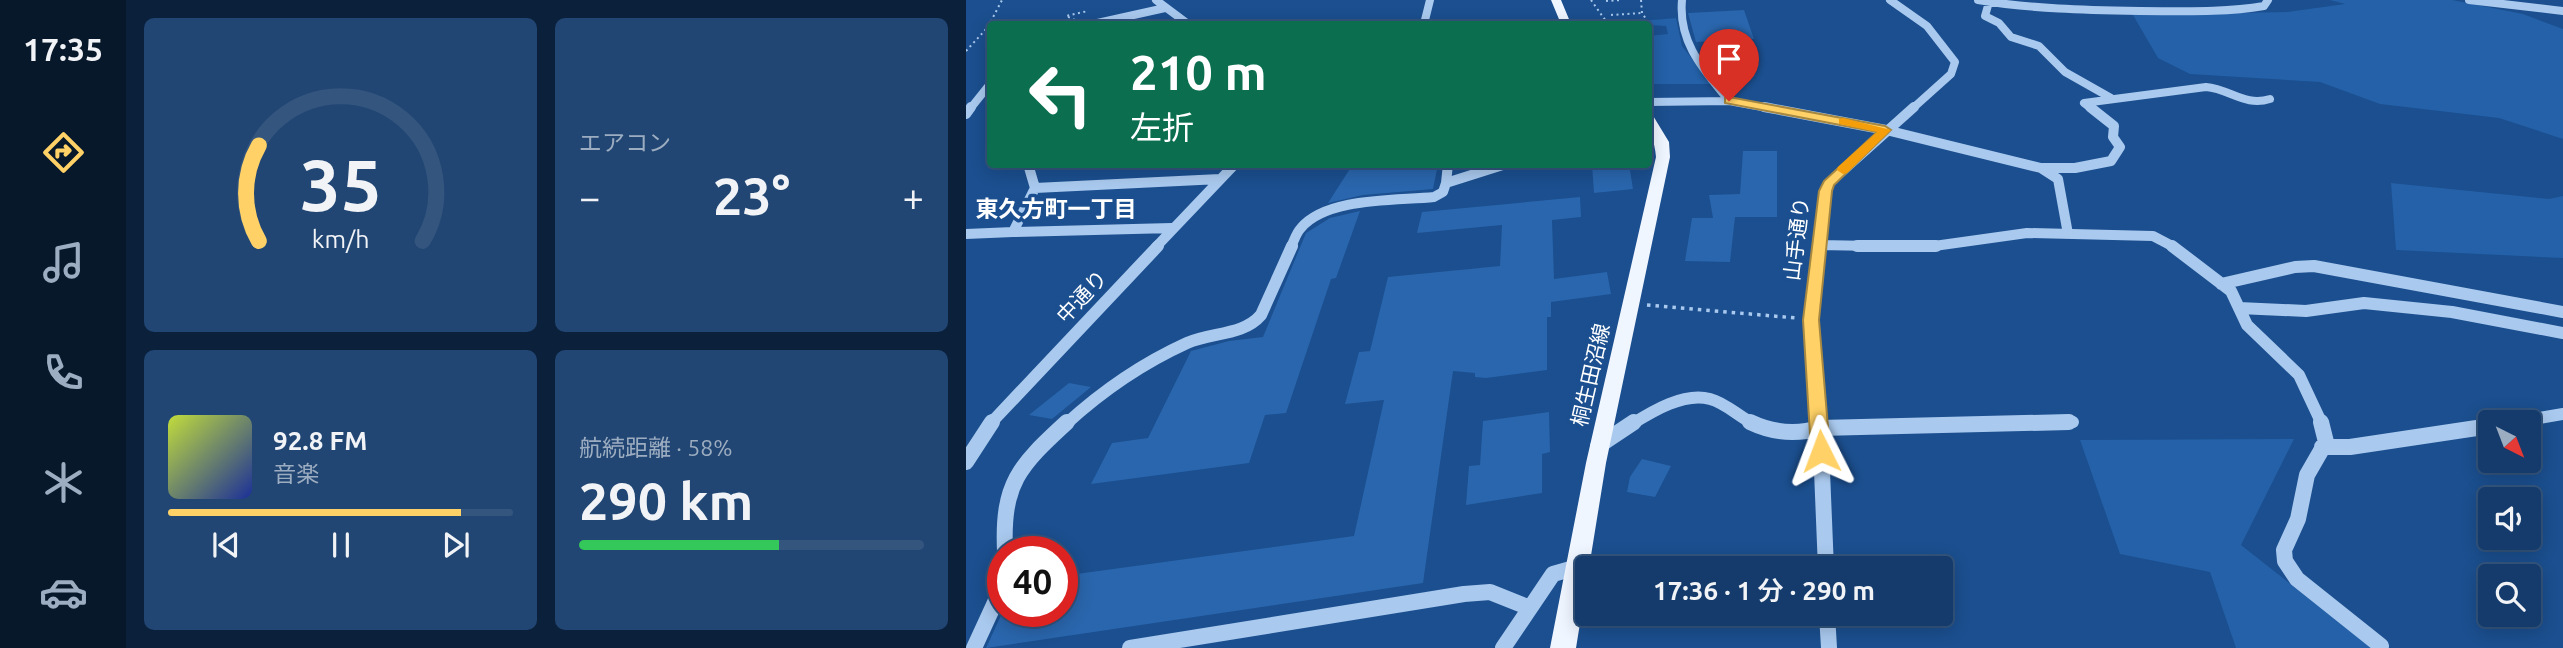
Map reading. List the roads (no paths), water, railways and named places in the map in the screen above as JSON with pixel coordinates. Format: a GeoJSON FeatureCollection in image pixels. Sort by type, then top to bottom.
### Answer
{"type":"FeatureCollection","features":[{"type":"Feature","properties":{"kind":"main road"},"geometry":{"type":"LineString","coordinates":[[1556,0],[1565,21]]}},
{"type":"Feature","properties":{"kind":"main road","name":"桐生田沼線"},"geometry":{"type":"LineString","coordinates":[[1563,648],[1574,568],[1598,446],[1663,157],[1662,142],[1652,124]]}},
{"type":"Feature","properties":{"kind":"street"},"geometry":{"type":"LineString","coordinates":[[1425,21],[1430,0]]}},
{"type":"Feature","properties":{"kind":"street"},"geometry":{"type":"LineString","coordinates":[[1682,0],[1680,14],[1686,46],[1729,101]]}},
{"type":"Feature","properties":{"kind":"street","name":"山手通り"},"geometry":{"type":"LineString","coordinates":[[1825,556],[1820,428],[1811,320],[1828,184],[1885,130],[1951,74],[1955,62],[1928,24],[1889,0]]}},
{"type":"Feature","properties":{"kind":"street"},"geometry":{"type":"LineString","coordinates":[[1978,0],[2046,8],[2208,11],[2264,6],[2268,0]]}},
{"type":"Feature","properties":{"kind":"street"},"geometry":{"type":"LineString","coordinates":[[2469,0],[2563,11]]}},
{"type":"Feature","properties":{"kind":"street"},"geometry":{"type":"LineString","coordinates":[[1157,1],[1166,4],[1185,21]]}},
{"type":"Feature","properties":{"kind":"street"},"geometry":{"type":"LineString","coordinates":[[1989,2],[1985,16],[1999,23],[2006,34],[2039,46],[2066,72],[2111,98]]}},
{"type":"Feature","properties":{"kind":"street"},"geometry":{"type":"LineString","coordinates":[[1104,21],[1166,4]]}},
{"type":"Feature","properties":{"kind":"street"},"geometry":{"type":"LineString","coordinates":[[1652,103],[1729,101],[1885,130],[2041,168],[2075,168],[2111,161],[2120,148],[2113,137],[2113,126],[2084,103],[2184,92],[2206,86],[2217,88],[2251,104],[2257,105],[2270,99]]}},
{"type":"Feature","properties":{"kind":"street"},"geometry":{"type":"LineString","coordinates":[[966,114],[987,89]]}},
{"type":"Feature","properties":{"kind":"street"},"geometry":{"type":"LineString","coordinates":[[1013,232],[1035,188],[1029,168]]}},
{"type":"Feature","properties":{"kind":"street","name":"中通り"},"geometry":{"type":"LineString","coordinates":[[966,462],[988,426],[1230,168]]}},
{"type":"Feature","properties":{"kind":"street"},"geometry":{"type":"LineString","coordinates":[[1004,536],[1005,503],[1014,478],[1036,451],[1058,428],[1148,364],[1186,343],[1254,323],[1261,315],[1299,229],[1308,218],[1335,209],[1434,197],[1443,192],[1448,168]]}},
{"type":"Feature","properties":{"kind":"street"},"geometry":{"type":"LineString","coordinates":[[1446,183],[1493,168]]}},
{"type":"Feature","properties":{"kind":"street"},"geometry":{"type":"LineString","coordinates":[[2041,168],[2057,179],[2068,234]]}},
{"type":"Feature","properties":{"kind":"street"},"geometry":{"type":"LineString","coordinates":[[1035,188],[1220,179]]}},
{"type":"Feature","properties":{"kind":"street"},"geometry":{"type":"LineString","coordinates":[[966,234],[1172,228]]}},
{"type":"Feature","properties":{"kind":"street"},"geometry":{"type":"LineString","coordinates":[[1819,245],[1927,247],[2009,234],[2153,236],[2166,241],[2231,291],[2247,325],[2299,375],[2320,416],[2326,442],[2307,475],[2298,519],[2284,550],[2285,561],[2297,579],[2381,646]]}},
{"type":"Feature","properties":{"kind":"street"},"geometry":{"type":"LineString","coordinates":[[2221,284],[2295,267],[2314,266],[2563,312]]}},
{"type":"Feature","properties":{"kind":"street"},"geometry":{"type":"LineString","coordinates":[[2239,308],[2306,311],[2364,303],[2452,312],[2563,333]]}},
{"type":"Feature","properties":{"kind":"street"},"geometry":{"type":"LineString","coordinates":[[1598,446],[1624,428],[1687,399],[1709,399],[1747,421],[1774,432],[1805,434],[1820,428],[2073,422]]}},
{"type":"Feature","properties":{"kind":"street"},"geometry":{"type":"LineString","coordinates":[[2541,418],[2563,414]]}},
{"type":"Feature","properties":{"kind":"street"},"geometry":{"type":"LineString","coordinates":[[2322,447],[2350,447],[2478,428]]}},
{"type":"Feature","properties":{"kind":"street"},"geometry":{"type":"LineString","coordinates":[[1503,648],[1553,574],[1574,568]]}},
{"type":"Feature","properties":{"kind":"street"},"geometry":{"type":"LineString","coordinates":[[1130,648],[1464,594],[1490,592],[1530,608]]}},
{"type":"Feature","properties":{"kind":"street"},"geometry":{"type":"LineString","coordinates":[[974,648],[987,620]]}},
{"type":"Feature","properties":{"kind":"street"},"geometry":{"type":"LineString","coordinates":[[1828,626],[1829,648]]}},
{"type":"Feature","properties":{"kind":"district","name":"東久方町一丁目"},"geometry":{"type":"Point","coordinates":[1056,209]}}]}
